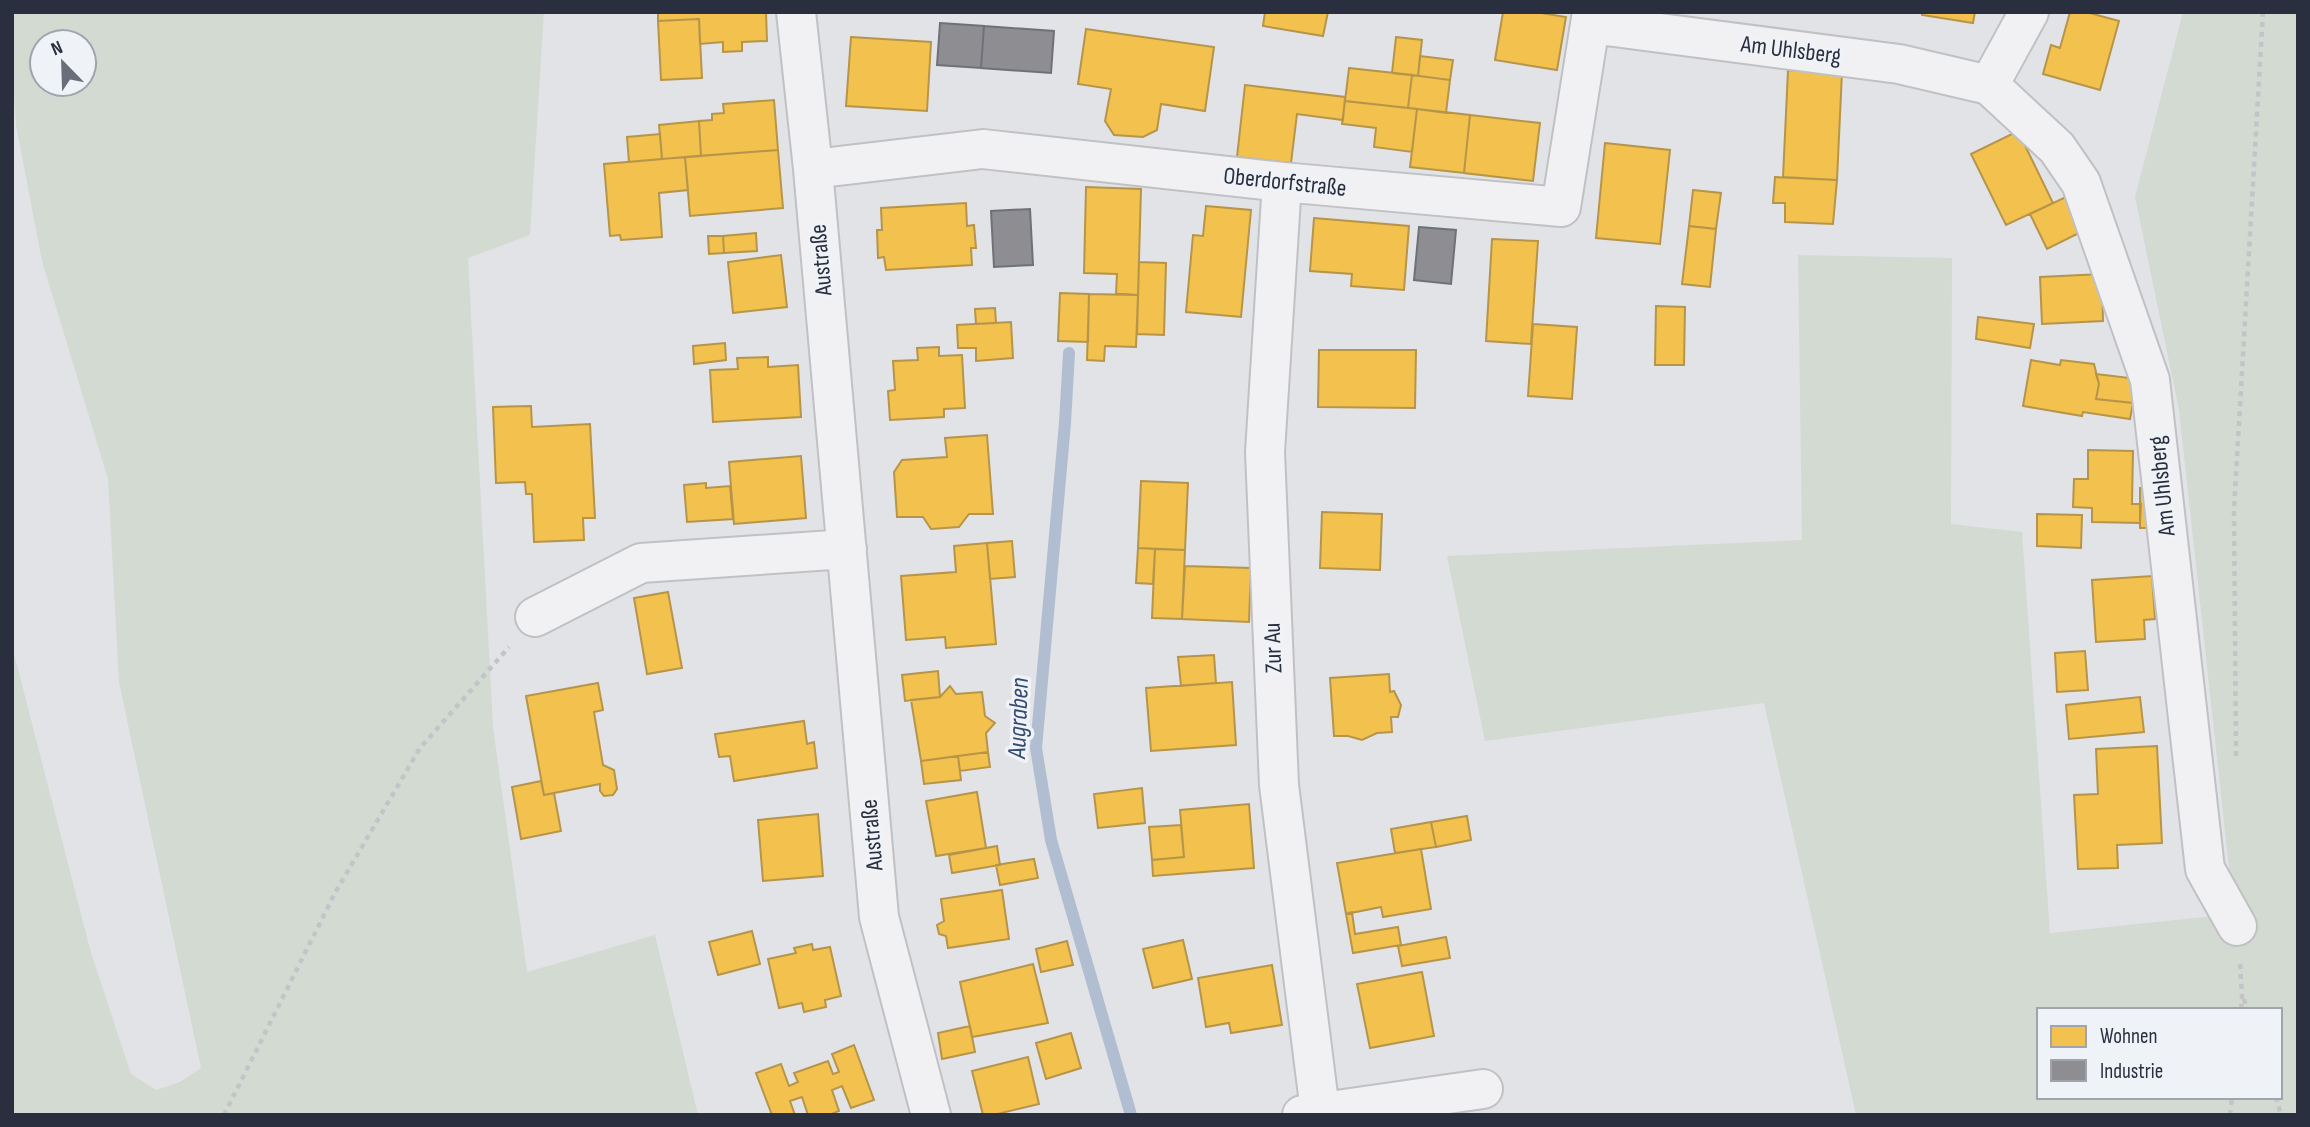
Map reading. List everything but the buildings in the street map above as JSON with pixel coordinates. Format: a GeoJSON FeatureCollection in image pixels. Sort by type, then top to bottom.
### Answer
{"type":"FeatureCollection","features":[{"type":"Feature","properties":{"kind":"street","name":"Austraße"},"geometry":{"type":"LineString","coordinates":[[796,12],[813,169],[879,917],[931,1115]]}},
{"type":"Feature","properties":{"kind":"street"},"geometry":{"type":"LineString","coordinates":[[1989,85],[2029,12]]}},
{"type":"Feature","properties":{"kind":"street","name":"Oberdorfstraße"},"geometry":{"type":"LineString","coordinates":[[813,169],[983,149],[1282,182],[1561,207],[1591,18]]}},
{"type":"Feature","properties":{"kind":"street","name":"Am Uhlsberg"},"geometry":{"type":"LineString","coordinates":[[1591,18],[1899,64],[1989,85],[2057,148],[2081,183],[2150,380],[2205,869],[2237,926]]}},
{"type":"Feature","properties":{"kind":"street","name":"Zur Au"},"geometry":{"type":"LineString","coordinates":[[1282,182],[1266,439],[1266,480],[1279,785],[1311,1113]]}},
{"type":"Feature","properties":{"kind":"street"},"geometry":{"type":"LineString","coordinates":[[535,617],[641,563],[847,549]]}},
{"type":"Feature","properties":{"kind":"street"},"geometry":{"type":"LineString","coordinates":[[1311,1113],[1483,1090]]}},
{"type":"Feature","properties":{"kind":"path"},"geometry":{"type":"LineString","coordinates":[[2236,759],[2234,509],[2263,12]]}},
{"type":"Feature","properties":{"kind":"path"},"geometry":{"type":"LineString","coordinates":[[224,1115],[335,891],[421,748],[535,617]]}},
{"type":"Feature","properties":{"kind":"path"},"geometry":{"type":"LineString","coordinates":[[2237,926],[2241,1008]]}},
{"type":"Feature","properties":{"kind":"path"},"geometry":{"type":"LineString","coordinates":[[2242,995],[2246,1008]]}},
{"type":"Feature","properties":{"kind":"shaded area"},"geometry":{"type":"Polygon","coordinates":[[[12,12],[544,12],[530,235],[468,258],[493,727],[527,972],[655,935],[698,1115],[12,1115],[12,646],[91,953],[131,1074],[156,1090],[180,1082],[201,1068],[119,682],[108,479],[42,261],[16,125],[12,12]]]}},
{"type":"Feature","properties":{"kind":"shaded area"},"geometry":{"type":"Polygon","coordinates":[[[2183,12],[2298,12],[2298,1115],[1856,1115],[1764,703],[1485,741],[1447,556],[1802,540],[1798,255],[1952,258],[1951,524],[2022,532],[2050,933],[2234,914],[2179,410],[2135,197],[2183,12]]]}},
{"type":"Feature","properties":{"kind":"waterway","name":"Augraben"},"geometry":{"type":"LineString","coordinates":[[1069,353],[1036,748],[1051,840],[1131,1115]]}}]}
